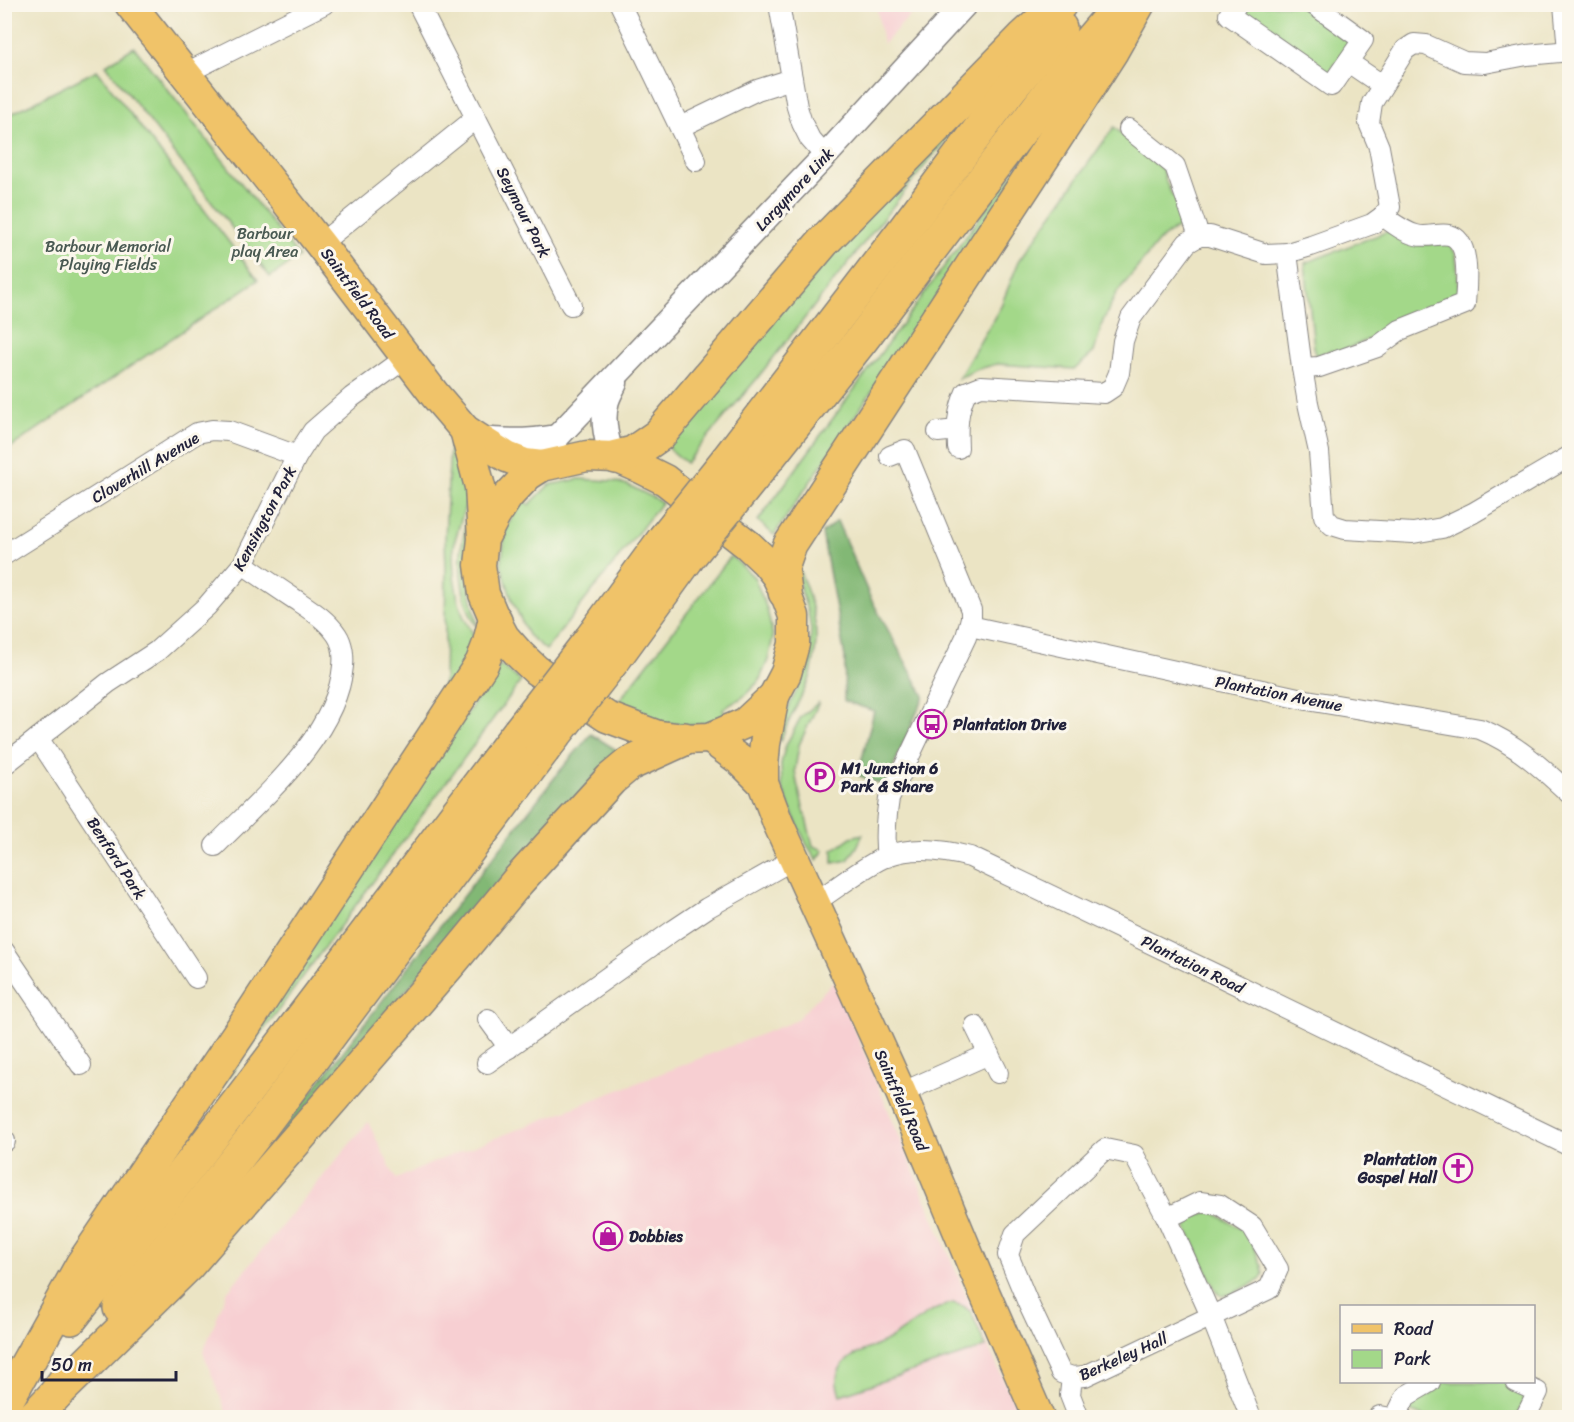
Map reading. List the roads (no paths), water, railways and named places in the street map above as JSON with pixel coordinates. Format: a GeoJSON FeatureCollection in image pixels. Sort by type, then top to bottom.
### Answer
{"type":"FeatureCollection","features":[{"type":"Feature","properties":{"kind":"highway"},"geometry":{"type":"LineString","coordinates":[[614,457],[633,453],[659,435],[824,241],[1023,38],[1060,4]]}},
{"type":"Feature","properties":{"kind":"highway"},"geometry":{"type":"LineString","coordinates":[[740,469],[895,242],[1010,89],[1080,4]]}},
{"type":"Feature","properties":{"kind":"highway"},"geometry":{"type":"LineString","coordinates":[[44,1407],[255,1135],[531,741],[603,649],[675,549],[740,469],[862,339],[1074,60],[1121,4]]}},
{"type":"Feature","properties":{"kind":"highway"},"geometry":{"type":"LineString","coordinates":[[785,592],[782,568],[790,545],[1066,122],[1138,4]]}},
{"type":"Feature","properties":{"kind":"highway"},"geometry":{"type":"LineString","coordinates":[[7,1399],[82,1264],[246,1023],[482,663],[495,620]]}},
{"type":"Feature","properties":{"kind":"highway"},"geometry":{"type":"LineString","coordinates":[[44,1407],[187,1266],[451,962],[518,881],[611,779],[630,764],[697,739]]}},
{"type":"Feature","properties":{"kind":"highway"},"geometry":{"type":"LineString","coordinates":[[7,1399],[301,1021],[428,852],[531,741]]}},
{"type":"Feature","properties":{"kind":"main road","name":"Saintfield Road"},"geometry":{"type":"LineString","coordinates":[[130,4],[320,244],[435,395],[471,434],[507,457],[525,464],[548,456]]}},
{"type":"Feature","properties":{"kind":"main road"},"geometry":{"type":"LineString","coordinates":[[471,434],[480,487],[483,539],[480,565],[484,594],[504,638],[536,670],[607,717],[658,736],[697,739],[745,723],[774,696],[786,673],[794,644],[794,616],[777,576],[748,545],[665,480],[643,468],[614,457],[548,456],[508,496],[483,539]]}},
{"type":"Feature","properties":{"kind":"main road","name":"Saintfield Road"},"geometry":{"type":"LineString","coordinates":[[774,696],[762,767],[763,783],[778,824],[901,1094],[1039,1418]]}},
{"type":"Feature","properties":{"kind":"main road","name":"Saintfield Road"},"geometry":{"type":"LineString","coordinates":[[697,739],[741,761],[763,783]]}},
{"type":"Feature","properties":{"kind":"street"},"geometry":{"type":"LineString","coordinates":[[184,74],[324,4]]}},
{"type":"Feature","properties":{"kind":"street","name":"Seymour Park"},"geometry":{"type":"LineString","coordinates":[[418,4],[571,305]]}},
{"type":"Feature","properties":{"kind":"street"},"geometry":{"type":"LineString","coordinates":[[620,4],[696,161]]}},
{"type":"Feature","properties":{"kind":"street"},"geometry":{"type":"LineString","coordinates":[[779,4],[797,107],[810,139],[825,156]]}},
{"type":"Feature","properties":{"kind":"street","name":"Largymore Link"},"geometry":{"type":"LineString","coordinates":[[548,456],[620,372],[825,156],[965,4]]}},
{"type":"Feature","properties":{"kind":"street"},"geometry":{"type":"LineString","coordinates":[[1237,4],[1229,15],[1331,86],[1363,40],[1313,4]]}},
{"type":"Feature","properties":{"kind":"street"},"geometry":{"type":"LineString","coordinates":[[938,432],[958,439],[960,407],[966,392],[981,386],[1104,393],[1113,387],[1119,373],[1123,341],[1131,318],[1187,243],[1199,236],[1210,236],[1266,254],[1287,253],[1372,224],[1390,207],[1379,147],[1369,123],[1372,104],[1405,50],[1414,44],[1426,45],[1464,62],[1485,63],[1569,51],[1564,4]]}},
{"type":"Feature","properties":{"kind":"street"},"geometry":{"type":"LineString","coordinates":[[1348,62],[1382,85]]}},
{"type":"Feature","properties":{"kind":"street"},"geometry":{"type":"LineString","coordinates":[[680,127],[757,90],[792,79]]}},
{"type":"Feature","properties":{"kind":"street"},"geometry":{"type":"LineString","coordinates":[[320,244],[476,118]]}},
{"type":"Feature","properties":{"kind":"street"},"geometry":{"type":"LineString","coordinates":[[1129,129],[1175,166],[1199,236]]}},
{"type":"Feature","properties":{"kind":"street"},"geometry":{"type":"LineString","coordinates":[[1302,368],[1319,367],[1377,347],[1400,330],[1465,304],[1466,262],[1461,243],[1453,236],[1441,234],[1419,236],[1406,232],[1383,216]]}},
{"type":"Feature","properties":{"kind":"street"},"geometry":{"type":"LineString","coordinates":[[1287,253],[1302,368],[1319,452],[1324,516],[1332,525],[1345,529],[1413,533],[1442,528],[1473,513],[1569,456]]}},
{"type":"Feature","properties":{"kind":"street","name":"Kensington Park"},"geometry":{"type":"LineString","coordinates":[[4,765],[108,683],[157,651],[207,606],[243,564],[297,456],[313,431],[352,397],[407,357]]}},
{"type":"Feature","properties":{"kind":"street","name":"Largymore Link"},"geometry":{"type":"LineString","coordinates":[[614,457],[607,440],[604,416],[606,403],[620,372]]}},
{"type":"Feature","properties":{"kind":"street","name":"Cloverhill Avenue"},"geometry":{"type":"LineString","coordinates":[[4,555],[197,433],[212,430],[229,431],[297,456]]}},
{"type":"Feature","properties":{"kind":"street"},"geometry":{"type":"LineString","coordinates":[[887,856],[886,818],[889,799],[966,637],[972,618],[971,610],[905,450],[890,456]]}},
{"type":"Feature","properties":{"kind":"street"},"geometry":{"type":"LineString","coordinates":[[215,846],[282,779],[310,743],[330,712],[342,680],[344,656],[338,637],[323,619],[243,564]]}},
{"type":"Feature","properties":{"kind":"street","name":"Plantation Avenue"},"geometry":{"type":"LineString","coordinates":[[970,626],[1307,700],[1480,729],[1496,735],[1526,755],[1569,794]]}},
{"type":"Feature","properties":{"kind":"street","name":"Benford Park"},"geometry":{"type":"LineString","coordinates":[[38,738],[196,978]]}},
{"type":"Feature","properties":{"kind":"street","name":"Plantation Road"},"geometry":{"type":"LineString","coordinates":[[813,901],[887,856],[905,852],[943,851],[970,857],[1569,1146]]}},
{"type":"Feature","properties":{"kind":"street"},"geometry":{"type":"LineString","coordinates":[[487,1063],[682,924],[794,859]]}},
{"type":"Feature","properties":{"kind":"street"},"geometry":{"type":"LineString","coordinates":[[4,951],[81,1065]]}},
{"type":"Feature","properties":{"kind":"street"},"geometry":{"type":"LineString","coordinates":[[488,1019],[509,1048]]}},
{"type":"Feature","properties":{"kind":"street"},"geometry":{"type":"LineString","coordinates":[[975,1026],[998,1073]]}},
{"type":"Feature","properties":{"kind":"street"},"geometry":{"type":"LineString","coordinates":[[901,1094],[989,1054]]}},
{"type":"Feature","properties":{"kind":"street"},"geometry":{"type":"LineString","coordinates":[[1072,1377],[1061,1373],[1008,1255],[1015,1234],[1105,1149],[1134,1155],[1167,1218],[1211,1316],[1251,1418]]}},
{"type":"Feature","properties":{"kind":"street","name":"Berkeley Hall"},"geometry":{"type":"LineString","coordinates":[[1079,1418],[1070,1395],[1072,1377],[1085,1376],[1269,1289],[1278,1269],[1252,1226],[1220,1205],[1200,1202],[1167,1218]]}},
{"type":"Feature","properties":{"kind":"street"},"geometry":{"type":"LineString","coordinates":[[1377,1418],[1387,1416],[1394,1418],[1406,1396],[1428,1383]]}},
{"type":"Feature","properties":{"kind":"street"},"geometry":{"type":"LineString","coordinates":[[1518,1383],[1538,1392],[1525,1418]]}},
{"type":"Feature","properties":{"kind":"place","name":"Plantation Drive"},"geometry":{"type":"Point","coordinates":[932,724]}},
{"type":"Feature","properties":{"kind":"place","name":"M1 Junction 6 Park & Share"},"geometry":{"type":"Point","coordinates":[820,777]}},
{"type":"Feature","properties":{"kind":"place","name":"Plantation Gospel Hall"},"geometry":{"type":"Point","coordinates":[1458,1168]}},
{"type":"Feature","properties":{"kind":"place","name":"Dobbies"},"geometry":{"type":"Point","coordinates":[608,1236]}},
{"type":"Feature","properties":{"kind":"park label","name":"Barbour play Area"},"geometry":{"type":"Point","coordinates":[265,242]}},
{"type":"Feature","properties":{"kind":"park label","name":"Barbour Memorial Playing Fields"},"geometry":{"type":"Point","coordinates":[108,255]}}]}
